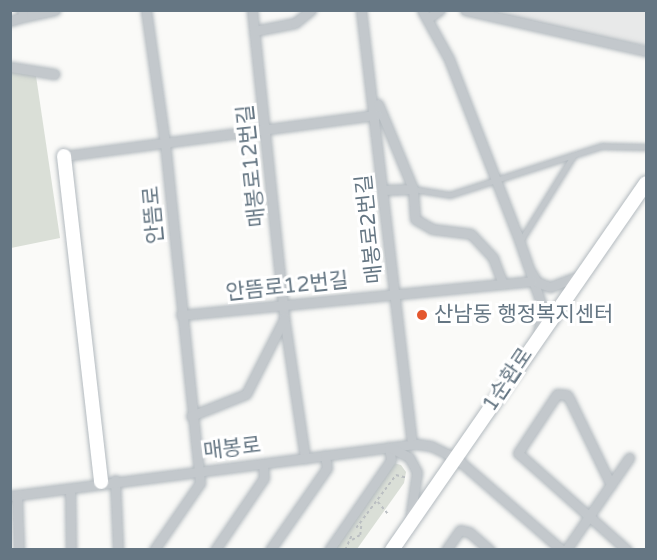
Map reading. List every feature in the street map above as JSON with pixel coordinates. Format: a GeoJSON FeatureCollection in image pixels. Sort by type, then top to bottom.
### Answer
{"type":"FeatureCollection","features":[{"type":"Feature","properties":{"kind":"main road"},"geometry":{"type":"LineString","coordinates":[[64,156],[108,481]]}},
{"type":"Feature","properties":{"kind":"main road","name":"1순환로"},"geometry":{"type":"LineString","coordinates":[[392,549],[579,276],[646,183]]}},
{"type":"Feature","properties":{"kind":"street"},"geometry":{"type":"LineString","coordinates":[[10,21],[22,14],[55,10]]}},
{"type":"Feature","properties":{"kind":"street","name":"안뜸로"},"geometry":{"type":"LineString","coordinates":[[146,10],[165,143],[198,472]]}},
{"type":"Feature","properties":{"kind":"street","name":"매봉로12번길"},"geometry":{"type":"LineString","coordinates":[[252,10],[267,130],[285,313],[305,458]]}},
{"type":"Feature","properties":{"kind":"street"},"geometry":{"type":"LineString","coordinates":[[254,31],[295,23],[311,10]]}},
{"type":"Feature","properties":{"kind":"street","name":"매봉로2번길"},"geometry":{"type":"LineString","coordinates":[[361,10],[376,115],[412,444]]}},
{"type":"Feature","properties":{"kind":"street"},"geometry":{"type":"LineString","coordinates":[[440,10],[424,15],[449,59],[543,309],[537,338]]}},
{"type":"Feature","properties":{"kind":"street"},"geometry":{"type":"LineString","coordinates":[[465,10],[646,51]]}},
{"type":"Feature","properties":{"kind":"street"},"geometry":{"type":"LineString","coordinates":[[10,67],[54,74]]}},
{"type":"Feature","properties":{"kind":"street"},"geometry":{"type":"LineString","coordinates":[[372,91],[413,189],[415,219],[432,229],[471,234],[494,258],[503,284]]}},
{"type":"Feature","properties":{"kind":"street"},"geometry":{"type":"LineString","coordinates":[[64,156],[376,115]]}},
{"type":"Feature","properties":{"kind":"street"},"geometry":{"type":"LineString","coordinates":[[384,190],[413,189]]}},
{"type":"Feature","properties":{"kind":"street"},"geometry":{"type":"LineString","coordinates":[[527,266],[537,282],[546,286],[563,285],[579,276]]}},
{"type":"Feature","properties":{"kind":"street","name":"안뜸로12번길"},"geometry":{"type":"LineString","coordinates":[[181,315],[285,313],[395,293],[531,281]]}},
{"type":"Feature","properties":{"kind":"street"},"geometry":{"type":"LineString","coordinates":[[191,416],[234,403],[250,388],[285,313]]}},
{"type":"Feature","properties":{"kind":"street"},"geometry":{"type":"LineString","coordinates":[[611,485],[567,395],[553,397],[519,448],[520,458],[627,549]]}},
{"type":"Feature","properties":{"kind":"street","name":"매봉로"},"geometry":{"type":"LineString","coordinates":[[14,497],[70,491],[108,481],[198,472],[412,444],[431,446],[456,458],[564,549]]}},
{"type":"Feature","properties":{"kind":"street"},"geometry":{"type":"LineString","coordinates":[[389,447],[409,457],[417,472],[409,524]]}},
{"type":"Feature","properties":{"kind":"street"},"geometry":{"type":"LineString","coordinates":[[329,549],[391,460],[389,447]]}},
{"type":"Feature","properties":{"kind":"street"},"geometry":{"type":"LineString","coordinates":[[270,549],[327,468],[325,455]]}},
{"type":"Feature","properties":{"kind":"street"},"geometry":{"type":"LineString","coordinates":[[564,549],[629,458]]}},
{"type":"Feature","properties":{"kind":"street"},"geometry":{"type":"LineString","coordinates":[[215,549],[264,478],[263,464]]}},
{"type":"Feature","properties":{"kind":"street"},"geometry":{"type":"LineString","coordinates":[[154,549],[200,483],[198,472]]}},
{"type":"Feature","properties":{"kind":"street"},"geometry":{"type":"LineString","coordinates":[[108,481],[118,549]]}},
{"type":"Feature","properties":{"kind":"street"},"geometry":{"type":"LineString","coordinates":[[70,491],[71,549]]}},
{"type":"Feature","properties":{"kind":"street"},"geometry":{"type":"LineString","coordinates":[[14,497],[19,549]]}},
{"type":"Feature","properties":{"kind":"street"},"geometry":{"type":"LineString","coordinates":[[446,549],[460,530],[469,532],[490,549]]}},
{"type":"Feature","properties":{"kind":"lane"},"geometry":{"type":"LineString","coordinates":[[413,189],[450,195],[602,146],[646,147]]}},
{"type":"Feature","properties":{"kind":"lane"},"geometry":{"type":"LineString","coordinates":[[518,238],[573,156]]}},
{"type":"Feature","properties":{"kind":"path"},"geometry":{"type":"LineString","coordinates":[[345,549],[351,540],[353,531],[361,526],[396,475],[411,479]]}},
{"type":"Feature","properties":{"kind":"path"},"geometry":{"type":"LineString","coordinates":[[378,501],[389,515]]}},
{"type":"Feature","properties":{"kind":"path"},"geometry":{"type":"LineString","coordinates":[[351,540],[360,535],[361,526]]}},
{"type":"Feature","properties":{"kind":"shaded area"},"geometry":{"type":"Polygon","coordinates":[[[467,11],[646,11],[646,46],[467,11]]]}},
{"type":"Feature","properties":{"kind":"shaded area"},"geometry":{"type":"Polygon","coordinates":[[[10,64],[29,67],[36,76],[60,238],[11,248],[10,64]]]}},
{"type":"Feature","properties":{"kind":"shaded area"},"geometry":{"type":"Polygon","coordinates":[[[394,463],[401,465],[406,472],[404,483],[357,549],[332,550],[394,463]]]}},
{"type":"Feature","properties":{"kind":"place","name":"산남동 행정복지센터"},"geometry":{"type":"Point","coordinates":[422,315]}}]}
